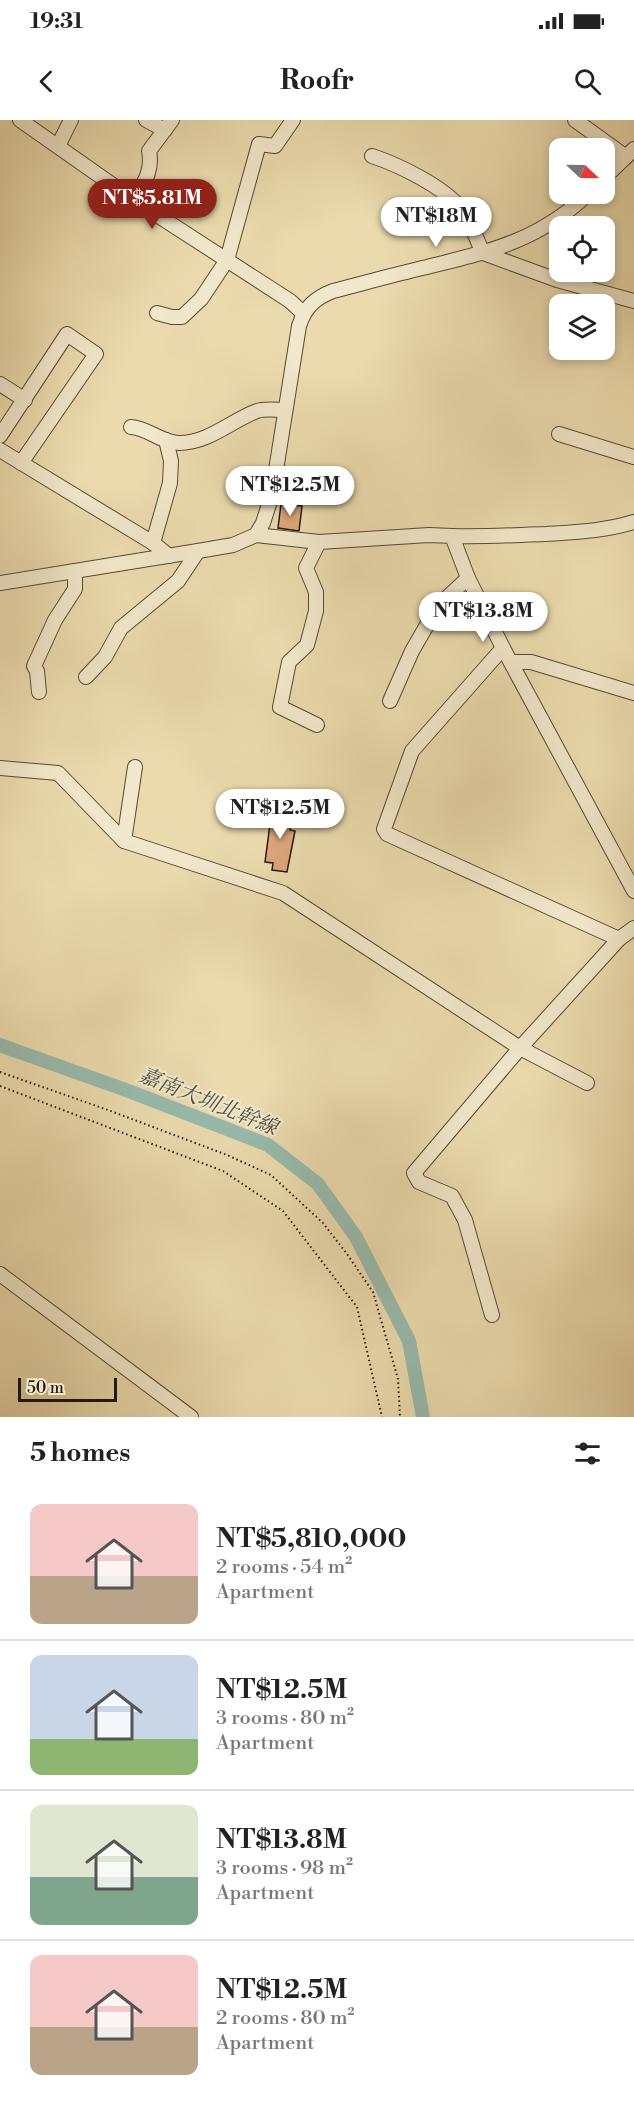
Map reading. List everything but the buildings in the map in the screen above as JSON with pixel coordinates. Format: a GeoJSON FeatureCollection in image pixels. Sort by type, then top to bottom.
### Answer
{"type":"FeatureCollection","features":[{"type":"Feature","properties":{"kind":"street"},"geometry":{"type":"LineString","coordinates":[[20,120],[134,200],[290,302],[303,313]]}},
{"type":"Feature","properties":{"kind":"street"},"geometry":{"type":"LineString","coordinates":[[58,146],[71,120]]}},
{"type":"Feature","properties":{"kind":"street"},"geometry":{"type":"LineString","coordinates":[[134,200],[147,178],[152,163],[149,151],[168,125],[146,120]]}},
{"type":"Feature","properties":{"kind":"street"},"geometry":{"type":"LineString","coordinates":[[157,313],[183,317],[201,299],[226,260],[259,144],[275,146],[293,120]]}},
{"type":"Feature","properties":{"kind":"street"},"geometry":{"type":"LineString","coordinates":[[575,120],[630,153],[615,167]]}},
{"type":"Feature","properties":{"kind":"street"},"geometry":{"type":"LineString","coordinates":[[372,156],[396,164],[442,191],[464,212],[483,253],[557,280],[634,300]]}},
{"type":"Feature","properties":{"kind":"street"},"geometry":{"type":"LineString","coordinates":[[256,535],[263,523],[272,495],[296,341],[303,313],[311,303],[333,291],[483,253],[520,240],[554,222],[577,204]]}},
{"type":"Feature","properties":{"kind":"street"},"geometry":{"type":"LineString","coordinates":[[0,436],[67,334],[96,354],[21,463]]}},
{"type":"Feature","properties":{"kind":"street"},"geometry":{"type":"LineString","coordinates":[[0,384],[25,400]]}},
{"type":"Feature","properties":{"kind":"street"},"geometry":{"type":"LineString","coordinates":[[131,427],[180,443],[210,435],[259,410],[285,410]]}},
{"type":"Feature","properties":{"kind":"street"},"geometry":{"type":"LineString","coordinates":[[559,434],[634,457]]}},
{"type":"Feature","properties":{"kind":"street"},"geometry":{"type":"LineString","coordinates":[[153,543],[170,483],[171,461],[166,440]]}},
{"type":"Feature","properties":{"kind":"street"},"geometry":{"type":"LineString","coordinates":[[0,450],[153,543],[169,556]]}},
{"type":"Feature","properties":{"kind":"street"},"geometry":{"type":"LineString","coordinates":[[0,583],[198,551],[233,544],[256,535],[320,542],[429,535],[482,537],[612,529],[634,522]]}},
{"type":"Feature","properties":{"kind":"street"},"geometry":{"type":"LineString","coordinates":[[452,536],[468,578],[503,648],[634,891]]}},
{"type":"Feature","properties":{"kind":"street"},"geometry":{"type":"LineString","coordinates":[[317,725],[280,707],[289,662],[307,645],[313,628],[316,592],[306,568],[320,542]]}},
{"type":"Feature","properties":{"kind":"street"},"geometry":{"type":"LineString","coordinates":[[86,677],[105,657],[121,628],[178,581],[198,551]]}},
{"type":"Feature","properties":{"kind":"street"},"geometry":{"type":"LineString","coordinates":[[39,692],[34,666],[55,620],[75,589],[75,571]]}},
{"type":"Feature","properties":{"kind":"street"},"geometry":{"type":"LineString","coordinates":[[390,701],[412,651],[438,606],[468,578]]}},
{"type":"Feature","properties":{"kind":"street"},"geometry":{"type":"LineString","coordinates":[[503,648],[412,751],[384,829],[387,834],[619,939]]}},
{"type":"Feature","properties":{"kind":"street"},"geometry":{"type":"LineString","coordinates":[[511,662],[531,662],[634,693]]}},
{"type":"Feature","properties":{"kind":"street"},"geometry":{"type":"LineString","coordinates":[[124,841],[135,767]]}},
{"type":"Feature","properties":{"kind":"street"},"geometry":{"type":"LineString","coordinates":[[0,768],[58,773],[124,841],[283,893],[520,1048],[587,1083]]}},
{"type":"Feature","properties":{"kind":"street"},"geometry":{"type":"LineString","coordinates":[[492,1315],[465,1220],[452,1196],[419,1182],[414,1173],[520,1048],[619,939],[634,928]]}},
{"type":"Feature","properties":{"kind":"street"},"geometry":{"type":"LineString","coordinates":[[0,1274],[191,1417]]}},
{"type":"Feature","properties":{"kind":"path"},"geometry":{"type":"LineString","coordinates":[[0,1072],[227,1155],[271,1175],[323,1223],[373,1292],[398,1379],[400,1417]]}},
{"type":"Feature","properties":{"kind":"path"},"geometry":{"type":"LineString","coordinates":[[0,1086],[224,1171],[283,1211],[357,1307],[382,1417]]}},
{"type":"Feature","properties":{"kind":"waterway","name":"嘉南大圳北幹線"},"geometry":{"type":"LineString","coordinates":[[0,1045],[126,1090],[268,1145],[318,1184],[356,1237],[409,1341],[423,1417]]}}]}
